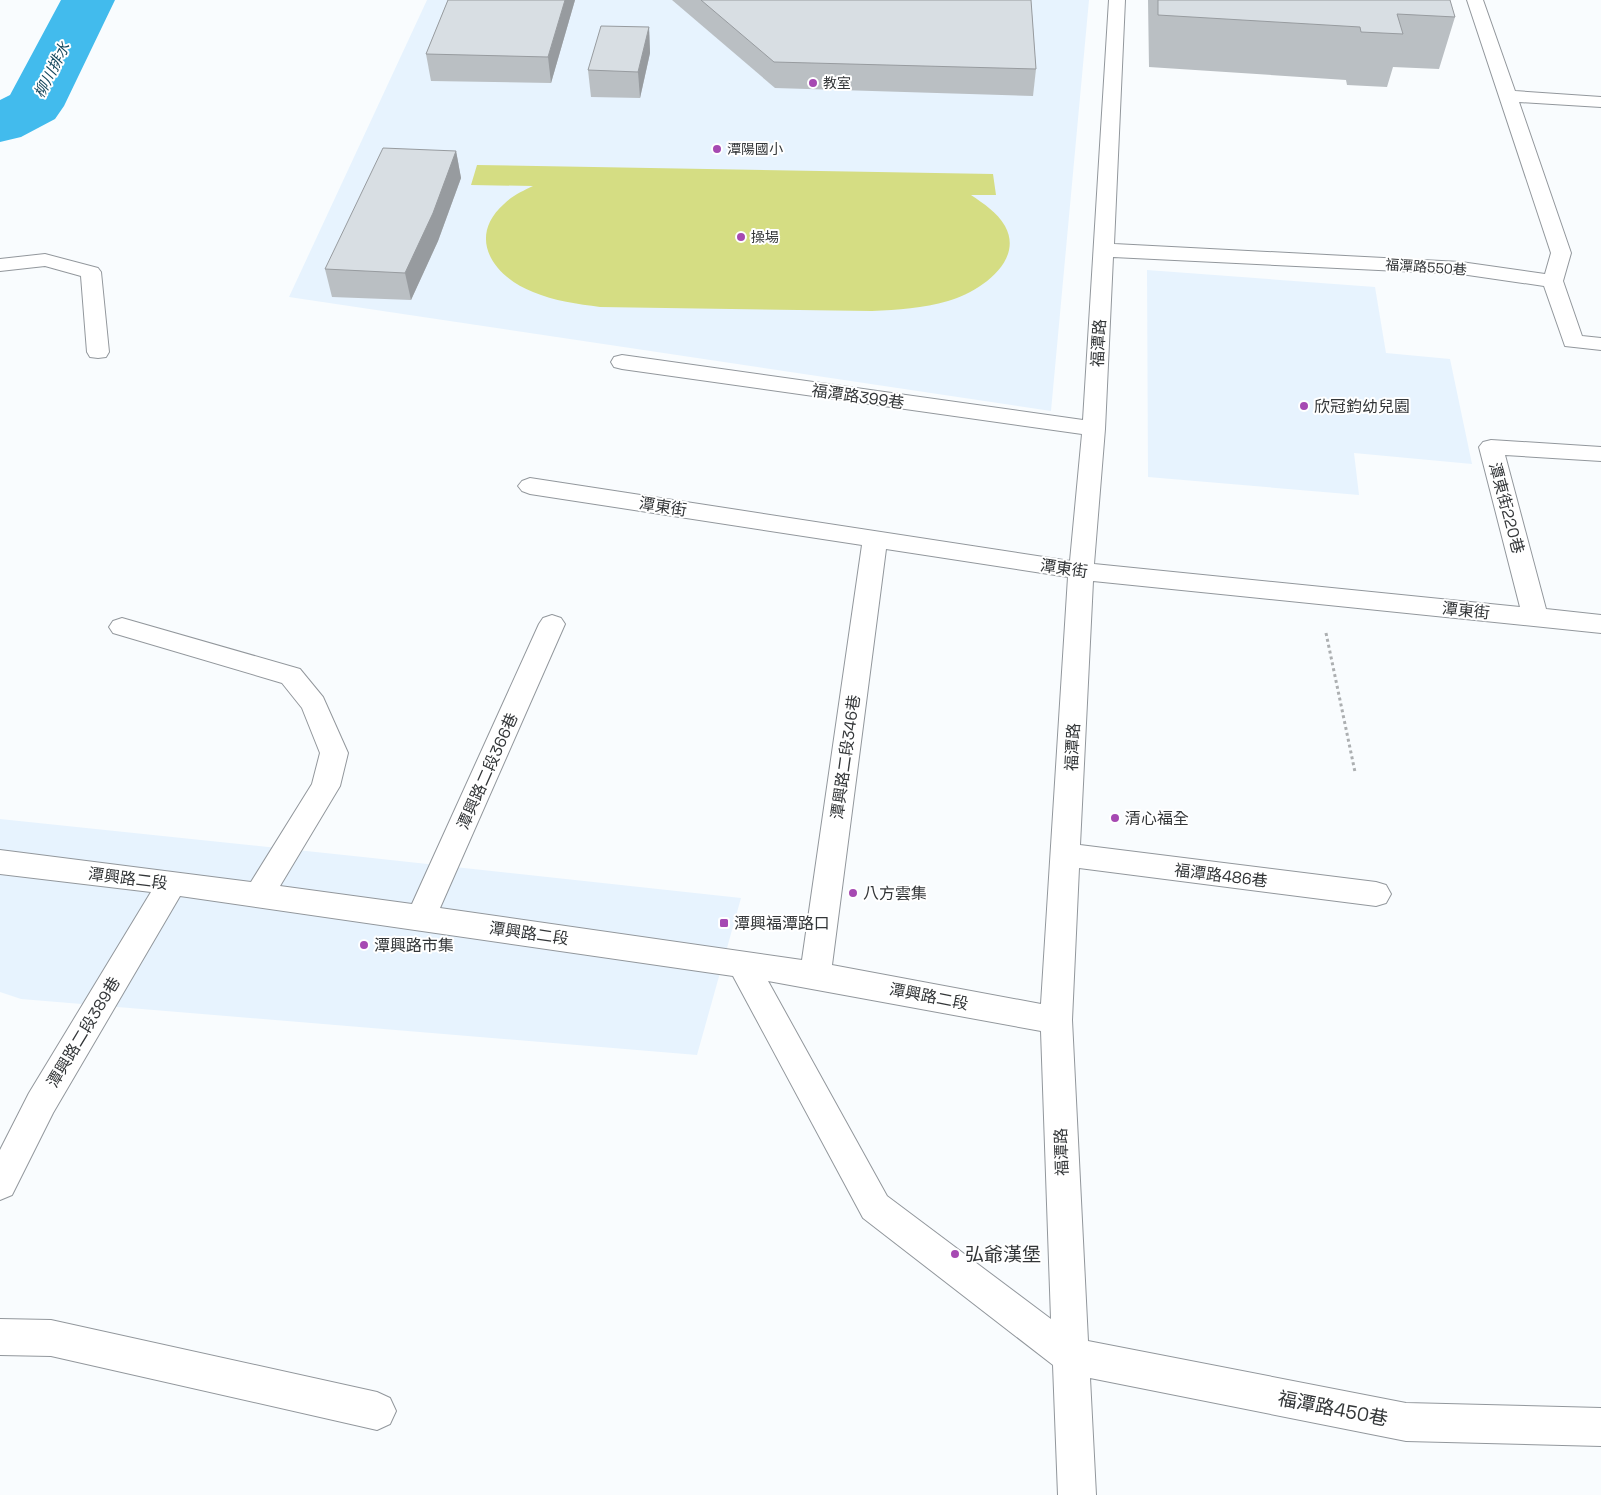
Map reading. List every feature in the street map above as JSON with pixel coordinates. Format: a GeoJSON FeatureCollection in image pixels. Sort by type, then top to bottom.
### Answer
{"type":"FeatureCollection","features":[{"type":"Feature","properties":{"kind":"street","name":"福潭路"},"geometry":{"type":"LineString","coordinates":[[1077,1495],[1069,1354],[1056,1020],[1081,571],[1094,429],[1117,0]]}},
{"type":"Feature","properties":{"kind":"street"},"geometry":{"type":"LineString","coordinates":[[1475,0],[1561,253],[1553,281],[1574,341],[1601,344]]}},
{"type":"Feature","properties":{"kind":"street"},"geometry":{"type":"LineString","coordinates":[[1509,96],[1601,102]]}},
{"type":"Feature","properties":{"kind":"street","name":"福潭路550巷"},"geometry":{"type":"LineString","coordinates":[[1104,250],[1461,268],[1553,281]]}},
{"type":"Feature","properties":{"kind":"street"},"geometry":{"type":"LineString","coordinates":[[0,265],[45,260],[91,272],[98,352]]}},
{"type":"Feature","properties":{"kind":"street","name":"福潭路399巷"},"geometry":{"type":"LineString","coordinates":[[622,362],[1094,429]]}},
{"type":"Feature","properties":{"kind":"street","name":"潭東街220巷"},"geometry":{"type":"LineString","coordinates":[[1535,617],[1491,447],[1601,454]]}},
{"type":"Feature","properties":{"kind":"street","name":"潭東街"},"geometry":{"type":"LineString","coordinates":[[530,486],[1081,571],[1601,624]]}},
{"type":"Feature","properties":{"kind":"street","name":"潭興路二段346巷"},"geometry":{"type":"LineString","coordinates":[[815,975],[875,539]]}},
{"type":"Feature","properties":{"kind":"street","name":"潭興路二段366巷"},"geometry":{"type":"LineString","coordinates":[[421,918],[552,624]]}},
{"type":"Feature","properties":{"kind":"street"},"geometry":{"type":"LineString","coordinates":[[122,627],[291,676],[314,704],[334,754],[326,786],[258,895]]}},
{"type":"Feature","properties":{"kind":"street","name":"福潭路486巷"},"geometry":{"type":"LineString","coordinates":[[1066,855],[1376,894]]}},
{"type":"Feature","properties":{"kind":"street","name":"潭興路二段"},"geometry":{"type":"LineString","coordinates":[[1,863],[258,895],[743,964],[815,975],[1056,1020]]}},
{"type":"Feature","properties":{"kind":"street","name":"潭興路二段389巷"},"geometry":{"type":"LineString","coordinates":[[0,1184],[42,1103],[172,884]]}},
{"type":"Feature","properties":{"kind":"street"},"geometry":{"type":"LineString","coordinates":[[743,964],[875,1208],[1069,1354]]}},
{"type":"Feature","properties":{"kind":"street"},"geometry":{"type":"LineString","coordinates":[[0,1337],[51,1338],[377,1411]]}},
{"type":"Feature","properties":{"kind":"street","name":"福潭路450巷"},"geometry":{"type":"LineString","coordinates":[[1069,1354],[1406,1422],[1601,1426]]}},
{"type":"Feature","properties":{"kind":"path"},"geometry":{"type":"LineString","coordinates":[[1318,595],[1355,772]]}},
{"type":"Feature","properties":{"kind":"shaded area","name":"潭陽國小"},"geometry":{"type":"Polygon","coordinates":[[[427,0],[1089,0],[1051,411],[289,297],[427,0]]]}},
{"type":"Feature","properties":{"kind":"shaded area","name":"欣冠鈞幼兒園"},"geometry":{"type":"Polygon","coordinates":[[[1147,270],[1375,287],[1386,353],[1450,359],[1472,464],[1354,453],[1359,495],[1148,477],[1147,270]]]}},
{"type":"Feature","properties":{"kind":"shaded area","name":"潭興路市集"},"geometry":{"type":"Polygon","coordinates":[[[0,819],[741,898],[697,1055],[21,999],[0,992],[0,819]]]}},
{"type":"Feature","properties":{"kind":"green space"},"geometry":{"type":"Polygon","coordinates":[[[477,165],[993,174],[996,195],[971,195],[1002,221],[1009,239],[1009,252],[995,274],[972,291],[948,301],[910,308],[872,311],[600,307],[575,303],[549,298],[533,292],[507,277],[497,267],[486,243],[487,230],[493,217],[504,204],[533,186],[471,185],[477,165]]]}},
{"type":"Feature","properties":{"kind":"building"},"geometry":{"type":"Polygon","coordinates":[[[448,0],[565,0],[548,57],[426,54],[448,0]]]}},
{"type":"Feature","properties":{"kind":"building"},"geometry":{"type":"Polygon","coordinates":[[[701,0],[1031,0],[1036,69],[774,62],[701,0]]]}},
{"type":"Feature","properties":{"kind":"building"},"geometry":{"type":"Polygon","coordinates":[[[1158,0],[1450,0],[1455,17],[1397,14],[1403,34],[1361,32],[1360,27],[1158,15],[1158,0]]]}},
{"type":"Feature","properties":{"kind":"building"},"geometry":{"type":"Polygon","coordinates":[[[601,26],[649,27],[638,72],[588,70],[601,26]]]}},
{"type":"Feature","properties":{"kind":"building"},"geometry":{"type":"Polygon","coordinates":[[[383,148],[456,151],[433,213],[405,273],[325,269],[383,148]]]}},
{"type":"Feature","properties":{"kind":"waterway","name":"柳川排水"},"geometry":{"type":"LineString","coordinates":[[0,124],[34,106],[88,0]]}},
{"type":"Feature","properties":{"kind":"place","name":"教室"},"geometry":{"type":"Point","coordinates":[813,83]}},
{"type":"Feature","properties":{"kind":"place","name":"潭陽國小"},"geometry":{"type":"Point","coordinates":[717,149]}},
{"type":"Feature","properties":{"kind":"place","name":"操場"},"geometry":{"type":"Point","coordinates":[741,237]}},
{"type":"Feature","properties":{"kind":"place","name":"欣冠鈞幼兒園"},"geometry":{"type":"Point","coordinates":[1304,406]}},
{"type":"Feature","properties":{"kind":"place","name":"清心福全"},"geometry":{"type":"Point","coordinates":[1115,818]}},
{"type":"Feature","properties":{"kind":"place","name":"八方雲集"},"geometry":{"type":"Point","coordinates":[853,893]}},
{"type":"Feature","properties":{"kind":"place","name":"潭興福潭路口"},"geometry":{"type":"Point","coordinates":[724,923]}},
{"type":"Feature","properties":{"kind":"place","name":"潭興路市集"},"geometry":{"type":"Point","coordinates":[364,945]}},
{"type":"Feature","properties":{"kind":"place","name":"弘爺漢堡"},"geometry":{"type":"Point","coordinates":[955,1254]}}]}
